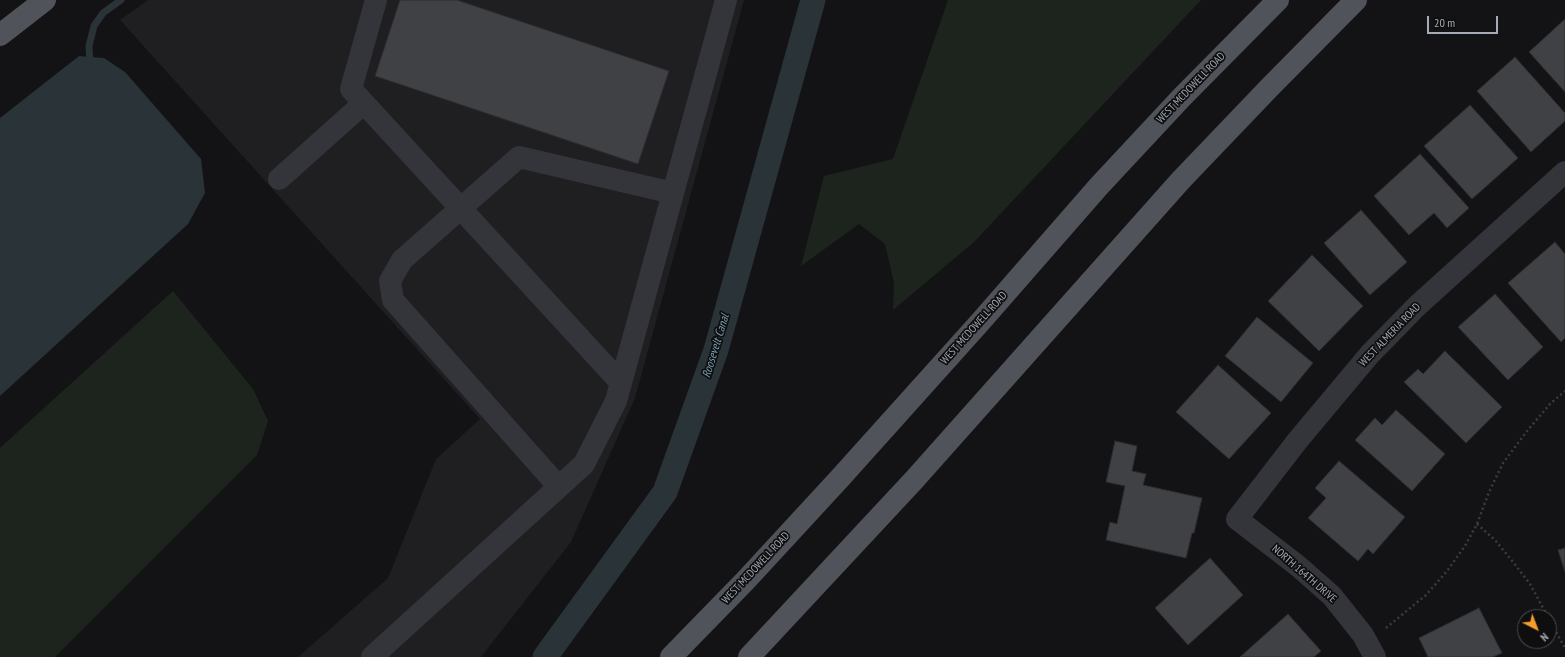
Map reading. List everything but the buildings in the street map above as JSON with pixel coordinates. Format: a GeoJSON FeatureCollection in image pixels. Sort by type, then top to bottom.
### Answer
{"type":"FeatureCollection","features":[{"type":"Feature","properties":{"kind":"main road"},"geometry":{"type":"LineString","coordinates":[[0,35],[45,0]]}},
{"type":"Feature","properties":{"kind":"main road","name":"WEST MCDOWELL ROAD"},"geometry":{"type":"LineString","coordinates":[[671,657],[736,590],[841,477],[982,320],[1099,186],[1182,97],[1278,0]]}},
{"type":"Feature","properties":{"kind":"main road"},"geometry":{"type":"LineString","coordinates":[[749,657],[914,480],[1181,180],[1356,0]]}},
{"type":"Feature","properties":{"kind":"street"},"geometry":{"type":"LineString","coordinates":[[376,0],[351,89],[621,383]]}},
{"type":"Feature","properties":{"kind":"street"},"geometry":{"type":"LineString","coordinates":[[372,657],[584,464],[616,401],[726,0]]}},
{"type":"Feature","properties":{"kind":"street"},"geometry":{"type":"LineString","coordinates":[[279,179],[364,103]]}},
{"type":"Feature","properties":{"kind":"street"},"geometry":{"type":"LineString","coordinates":[[559,487],[394,300],[390,281],[402,260],[520,157],[673,193]]}},
{"type":"Feature","properties":{"kind":"street","name":"WEST ALMERIA ROAD"},"geometry":{"type":"LineString","coordinates":[[1237,519],[1298,440],[1370,354],[1417,306],[1565,172]]}},
{"type":"Feature","properties":{"kind":"street","name":"NORTH 164TH DRIVE"},"geometry":{"type":"LineString","coordinates":[[1237,519],[1298,566],[1332,596],[1363,635],[1370,649]]}},
{"type":"Feature","properties":{"kind":"path"},"geometry":{"type":"LineString","coordinates":[[1370,649],[1398,619],[1426,594],[1447,571],[1477,524],[1489,492],[1503,463],[1550,404],[1565,391]]}},
{"type":"Feature","properties":{"kind":"path"},"geometry":{"type":"LineString","coordinates":[[1477,524],[1495,540],[1513,562],[1530,584],[1543,609]]}},
{"type":"Feature","properties":{"kind":"path"},"geometry":{"type":"LineString","coordinates":[[1557,634],[1565,648]]}},
{"type":"Feature","properties":{"kind":"shaded area"},"geometry":{"type":"Polygon","coordinates":[[[148,0],[744,0],[635,398],[571,542],[481,657],[298,657],[388,578],[436,459],[480,419],[120,20],[148,0]]]}},
{"type":"Feature","properties":{"kind":"shaded area"},"geometry":{"type":"Polygon","coordinates":[[[948,0],[1201,0],[974,242],[893,310],[894,283],[885,244],[859,224],[801,266],[824,176],[893,159],[948,0]]]}},
{"type":"Feature","properties":{"kind":"shaded area"},"geometry":{"type":"Polygon","coordinates":[[[79,56],[104,58],[125,72],[201,159],[205,193],[188,224],[0,396],[0,118],[79,56]]]}},
{"type":"Feature","properties":{"kind":"shaded area"},"geometry":{"type":"Polygon","coordinates":[[[173,291],[253,389],[268,421],[257,455],[55,657],[0,657],[0,448],[173,291]]]}},
{"type":"Feature","properties":{"kind":"waterway"},"geometry":{"type":"LineString","coordinates":[[90,65],[89,46],[94,26],[103,13],[121,0]]}},
{"type":"Feature","properties":{"kind":"waterway","name":"Roosevelt Canal"},"geometry":{"type":"LineString","coordinates":[[545,657],[665,492],[716,350],[813,0]]}}]}
